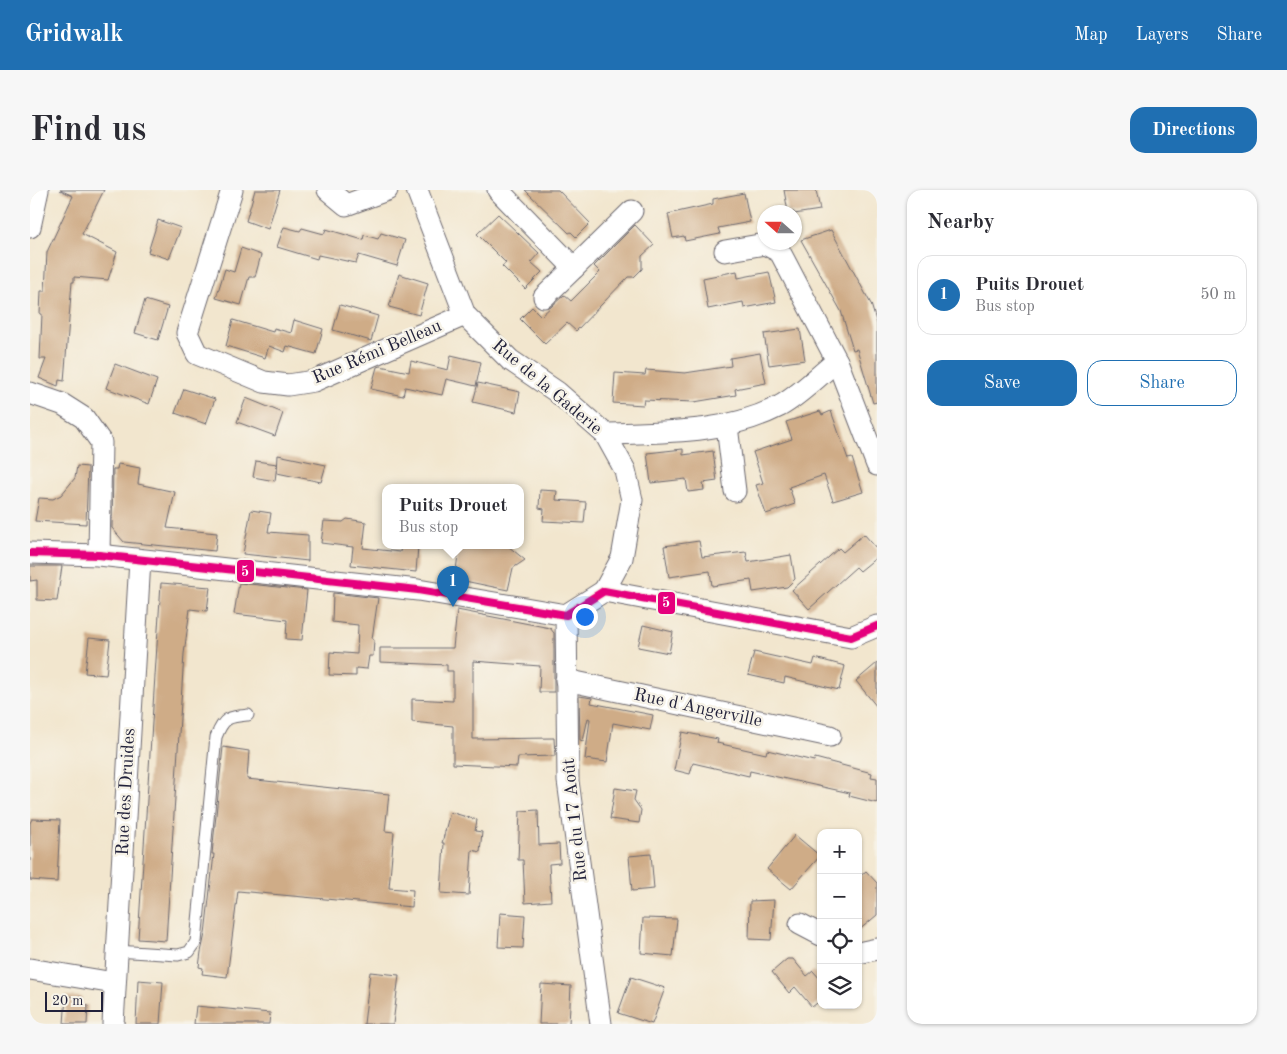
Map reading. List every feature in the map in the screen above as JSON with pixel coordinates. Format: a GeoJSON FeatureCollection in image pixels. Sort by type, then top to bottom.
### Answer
{"type":"FeatureCollection","features":[{"type":"Feature","properties":{"kind":"street"},"geometry":{"type":"LineString","coordinates":[[30,227],[38,190]]}},
{"type":"Feature","properties":{"kind":"street","name":"Rue Rémi Belleau"},"geometry":{"type":"LineString","coordinates":[[232,190],[187,333],[197,354],[264,382],[288,385],[314,381],[466,315]]}},
{"type":"Feature","properties":{"kind":"street"},"geometry":{"type":"LineString","coordinates":[[328,190],[346,205],[387,190]]}},
{"type":"Feature","properties":{"kind":"street","name":"Rue de la Gaderie"},"geometry":{"type":"LineString","coordinates":[[417,190],[466,315],[510,360],[557,392],[605,434],[625,470],[632,500],[622,558],[604,591]]}},
{"type":"Feature","properties":{"kind":"street"},"geometry":{"type":"LineString","coordinates":[[498,190],[574,268]]}},
{"type":"Feature","properties":{"kind":"street"},"geometry":{"type":"LineString","coordinates":[[544,297],[632,211]]}},
{"type":"Feature","properties":{"kind":"street"},"geometry":{"type":"LineString","coordinates":[[725,251],[765,244],[780,252],[837,361],[877,466]]}},
{"type":"Feature","properties":{"kind":"street"},"geometry":{"type":"LineString","coordinates":[[605,434],[677,432],[727,426],[780,405],[837,361]]}},
{"type":"Feature","properties":{"kind":"street"},"geometry":{"type":"LineString","coordinates":[[30,393],[62,404],[84,418],[101,442],[98,555]]}},
{"type":"Feature","properties":{"kind":"street"},"geometry":{"type":"LineString","coordinates":[[727,426],[735,491]]}},
{"type":"Feature","properties":{"kind":"street"},"geometry":{"type":"LineString","coordinates":[[30,553],[98,555],[418,590],[566,615],[604,591],[851,637],[877,626]]}},
{"type":"Feature","properties":{"kind":"street","name":"Rue des Druides"},"geometry":{"type":"LineString","coordinates":[[113,1024],[140,560]]}},
{"type":"Feature","properties":{"kind":"street","name":"Rue du 17 Août"},"geometry":{"type":"LineString","coordinates":[[566,615],[568,781],[601,1024]]}},
{"type":"Feature","properties":{"kind":"street","name":"Rue d'Angerville"},"geometry":{"type":"LineString","coordinates":[[566,680],[830,736]]}},
{"type":"Feature","properties":{"kind":"street"},"geometry":{"type":"LineString","coordinates":[[800,924],[817,933]]}},
{"type":"Feature","properties":{"kind":"street"},"geometry":{"type":"LineString","coordinates":[[862,952],[877,949]]}},
{"type":"Feature","properties":{"kind":"street"},"geometry":{"type":"LineString","coordinates":[[30,969],[114,983]]}},
{"type":"Feature","properties":{"kind":"lane"},"geometry":{"type":"LineString","coordinates":[[116,951],[178,956],[189,952],[196,942],[216,737],[222,723],[231,716],[248,715]]}},
{"type":"Feature","properties":{"kind":"building"},"geometry":{"type":"Polygon","coordinates":[[[60,190],[104,190],[82,234],[117,252],[108,280],[74,277],[74,282],[72,282],[64,381],[59,380],[58,386],[39,378],[46,359],[40,359],[42,314],[40,314],[41,291],[45,291],[47,252],[73,196],[60,190]]]}},
{"type":"Feature","properties":{"kind":"building"},"geometry":{"type":"Polygon","coordinates":[[[255,190],[280,190],[268,229],[246,221],[255,190]]]}},
{"type":"Feature","properties":{"kind":"building"},"geometry":{"type":"Polygon","coordinates":[[[525,190],[558,190],[590,223],[576,237],[571,232],[569,233],[525,190]]]}},
{"type":"Feature","properties":{"kind":"building"},"geometry":{"type":"Polygon","coordinates":[[[784,190],[816,190],[820,210],[802,213],[802,205],[787,205],[784,190]]]}},
{"type":"Feature","properties":{"kind":"building"},"geometry":{"type":"Polygon","coordinates":[[[744,193],[750,222],[718,228],[720,234],[685,241],[684,236],[673,238],[668,214],[713,204],[713,199],[744,193]]]}},
{"type":"Feature","properties":{"kind":"building"},"geometry":{"type":"Polygon","coordinates":[[[498,214],[539,253],[531,262],[542,272],[525,289],[502,266],[506,263],[477,234],[498,214]]]}},
{"type":"Feature","properties":{"kind":"building"},"geometry":{"type":"Polygon","coordinates":[[[158,220],[181,228],[169,259],[148,252],[158,220]]]}},
{"type":"Feature","properties":{"kind":"building"},"geometry":{"type":"Polygon","coordinates":[[[635,225],[654,245],[642,256],[642,269],[634,277],[628,277],[576,331],[567,323],[545,344],[520,319],[532,307],[541,316],[564,295],[571,301],[600,272],[594,266],[635,225]]]}},
{"type":"Feature","properties":{"kind":"building"},"geometry":{"type":"Polygon","coordinates":[[[284,227],[300,231],[302,228],[324,234],[326,229],[363,240],[364,235],[378,239],[381,233],[405,240],[397,266],[359,255],[356,263],[318,255],[317,259],[277,247],[284,227]]]}},
{"type":"Feature","properties":{"kind":"building"},"geometry":{"type":"Polygon","coordinates":[[[831,230],[871,304],[877,324],[877,402],[873,403],[857,349],[853,350],[841,311],[802,240],[831,230]]]}},
{"type":"Feature","properties":{"kind":"building"},"geometry":{"type":"Polygon","coordinates":[[[241,248],[261,255],[255,277],[249,277],[241,305],[216,298],[225,269],[234,272],[241,248]]]}},
{"type":"Feature","properties":{"kind":"building"},"geometry":{"type":"Polygon","coordinates":[[[737,271],[738,278],[769,272],[776,302],[744,308],[743,302],[708,309],[703,278],[737,271]]]}},
{"type":"Feature","properties":{"kind":"building"},"geometry":{"type":"Polygon","coordinates":[[[399,274],[428,283],[419,315],[389,307],[399,274]]]}},
{"type":"Feature","properties":{"kind":"building"},"geometry":{"type":"Polygon","coordinates":[[[145,300],[168,307],[158,340],[135,333],[145,300]]]}},
{"type":"Feature","properties":{"kind":"building"},"geometry":{"type":"Polygon","coordinates":[[[340,305],[378,316],[371,341],[333,330],[340,305]]]}},
{"type":"Feature","properties":{"kind":"building"},"geometry":{"type":"Polygon","coordinates":[[[233,320],[273,332],[274,328],[291,333],[294,320],[323,329],[316,354],[287,346],[285,352],[269,346],[265,358],[226,346],[233,320]]]}},
{"type":"Feature","properties":{"kind":"building"},"geometry":{"type":"Polygon","coordinates":[[[800,329],[805,360],[769,365],[764,334],[800,329]]]}},
{"type":"Feature","properties":{"kind":"building"},"geometry":{"type":"Polygon","coordinates":[[[760,353],[766,383],[735,389],[736,395],[694,402],[644,400],[643,405],[613,403],[615,373],[645,375],[646,370],[685,373],[731,366],[730,358],[760,353]]]}},
{"type":"Feature","properties":{"kind":"building"},"geometry":{"type":"Polygon","coordinates":[[[451,355],[481,362],[476,386],[446,379],[442,395],[405,387],[403,396],[371,389],[377,367],[409,372],[411,361],[448,370],[451,355]]]}},
{"type":"Feature","properties":{"kind":"building"},"geometry":{"type":"Polygon","coordinates":[[[115,364],[157,380],[149,404],[106,388],[115,364]]]}},
{"type":"Feature","properties":{"kind":"building"},"geometry":{"type":"Polygon","coordinates":[[[478,383],[520,392],[516,412],[473,402],[478,383]]]}},
{"type":"Feature","properties":{"kind":"building"},"geometry":{"type":"Polygon","coordinates":[[[184,389],[215,399],[206,424],[175,413],[184,389]]]}},
{"type":"Feature","properties":{"kind":"building"},"geometry":{"type":"Polygon","coordinates":[[[246,398],[283,413],[275,436],[237,422],[246,398]]]}},
{"type":"Feature","properties":{"kind":"building"},"geometry":{"type":"Polygon","coordinates":[[[820,411],[822,415],[831,411],[848,459],[852,458],[863,492],[833,501],[824,475],[789,487],[795,504],[766,514],[756,485],[763,483],[753,452],[792,439],[786,422],[820,411]]]}},
{"type":"Feature","properties":{"kind":"building"},"geometry":{"type":"Polygon","coordinates":[[[683,449],[683,455],[713,451],[717,481],[703,483],[704,490],[688,492],[686,479],[651,483],[647,453],[683,449]]]}},
{"type":"Feature","properties":{"kind":"building"},"geometry":{"type":"Polygon","coordinates":[[[278,455],[326,465],[321,482],[277,473],[278,455]]]}},
{"type":"Feature","properties":{"kind":"building"},"geometry":{"type":"Polygon","coordinates":[[[256,461],[277,464],[275,481],[253,477],[256,461]]]}},
{"type":"Feature","properties":{"kind":"building"},"geometry":{"type":"Polygon","coordinates":[[[118,464],[140,468],[138,484],[175,492],[167,528],[217,533],[215,551],[124,542],[112,528],[113,469],[117,469],[118,464]]]}},
{"type":"Feature","properties":{"kind":"building"},"geometry":{"type":"Polygon","coordinates":[[[77,466],[88,467],[86,524],[35,521],[39,498],[53,499],[61,495],[75,478],[77,466]]]}},
{"type":"Feature","properties":{"kind":"building"},"geometry":{"type":"Polygon","coordinates":[[[540,490],[557,491],[556,500],[586,502],[584,523],[543,521],[544,509],[539,508],[540,490]]]}},
{"type":"Feature","properties":{"kind":"building"},"geometry":{"type":"Polygon","coordinates":[[[251,510],[271,513],[268,532],[308,535],[308,561],[243,554],[251,510]]]}},
{"type":"Feature","properties":{"kind":"building"},"geometry":{"type":"Polygon","coordinates":[[[347,519],[366,522],[363,548],[400,552],[400,549],[418,549],[416,572],[351,565],[353,547],[321,543],[324,521],[343,522],[347,519]]]}},
{"type":"Feature","properties":{"kind":"building"},"geometry":{"type":"Polygon","coordinates":[[[864,534],[877,549],[877,557],[860,571],[856,567],[809,609],[792,590],[839,548],[843,552],[864,534]]]}},
{"type":"Feature","properties":{"kind":"building"},"geometry":{"type":"Polygon","coordinates":[[[699,541],[702,557],[746,552],[748,562],[791,555],[795,579],[787,587],[753,592],[751,580],[712,586],[710,571],[669,577],[664,546],[699,541]]]}},
{"type":"Feature","properties":{"kind":"building"},"geometry":{"type":"Polygon","coordinates":[[[459,549],[512,549],[525,560],[513,568],[508,590],[455,579],[459,549]]]}},
{"type":"Feature","properties":{"kind":"building"},"geometry":{"type":"Polygon","coordinates":[[[30,566],[62,566],[57,601],[37,600],[37,580],[30,581],[30,566]]]}},
{"type":"Feature","properties":{"kind":"building"},"geometry":{"type":"Polygon","coordinates":[[[161,583],[210,587],[207,611],[190,609],[184,654],[166,941],[138,939],[161,583]]]}},
{"type":"Feature","properties":{"kind":"building"},"geometry":{"type":"Polygon","coordinates":[[[239,583],[307,590],[302,640],[286,639],[287,620],[234,614],[239,583]]]}},
{"type":"Feature","properties":{"kind":"building"},"geometry":{"type":"Polygon","coordinates":[[[333,593],[378,598],[372,639],[374,640],[373,656],[369,656],[367,669],[356,668],[356,676],[329,675],[330,652],[357,654],[358,625],[332,622],[333,593]]]}},
{"type":"Feature","properties":{"kind":"building"},"geometry":{"type":"Polygon","coordinates":[[[457,610],[550,628],[554,633],[554,692],[539,692],[540,666],[473,661],[473,739],[554,738],[555,756],[518,757],[517,767],[453,764],[453,726],[412,722],[412,699],[453,701],[453,671],[447,671],[447,665],[380,662],[380,648],[453,648],[457,610]]]}},
{"type":"Feature","properties":{"kind":"building"},"geometry":{"type":"Polygon","coordinates":[[[643,625],[673,632],[669,653],[638,647],[643,625]]]}},
{"type":"Feature","properties":{"kind":"building"},"geometry":{"type":"Polygon","coordinates":[[[89,638],[110,640],[106,675],[85,673],[89,638]]]}},
{"type":"Feature","properties":{"kind":"building"},"geometry":{"type":"Polygon","coordinates":[[[754,652],[813,665],[815,658],[845,666],[839,690],[785,677],[784,683],[748,675],[754,652]]]}},
{"type":"Feature","properties":{"kind":"building"},"geometry":{"type":"Polygon","coordinates":[[[877,663],[877,707],[856,681],[877,663]]]}},
{"type":"Feature","properties":{"kind":"building"},"geometry":{"type":"Polygon","coordinates":[[[579,696],[592,698],[591,703],[653,715],[650,730],[613,723],[607,762],[585,759],[590,719],[588,718],[583,741],[580,740],[579,696]]]}},
{"type":"Feature","properties":{"kind":"building"},"geometry":{"type":"Polygon","coordinates":[[[682,732],[718,739],[717,743],[766,754],[767,750],[814,761],[815,758],[872,773],[871,777],[877,778],[877,803],[849,796],[850,793],[750,771],[749,776],[693,763],[690,774],[674,770],[682,732]]]}},
{"type":"Feature","properties":{"kind":"building"},"geometry":{"type":"Polygon","coordinates":[[[223,747],[249,751],[247,779],[389,794],[385,831],[394,832],[389,888],[413,890],[412,907],[238,891],[227,977],[202,974],[203,968],[199,967],[205,934],[214,854],[212,854],[223,747]]]}},
{"type":"Feature","properties":{"kind":"building"},"geometry":{"type":"Polygon","coordinates":[[[615,788],[636,791],[634,800],[641,810],[639,823],[610,819],[615,788]]]}},
{"type":"Feature","properties":{"kind":"building"},"geometry":{"type":"Polygon","coordinates":[[[538,810],[539,845],[559,844],[560,863],[549,864],[551,901],[525,903],[523,860],[518,860],[520,811],[538,810]]]}},
{"type":"Feature","properties":{"kind":"building"},"geometry":{"type":"Polygon","coordinates":[[[450,812],[477,820],[475,831],[482,832],[480,852],[472,850],[469,895],[441,893],[444,843],[442,843],[450,812]]]}},
{"type":"Feature","properties":{"kind":"building"},"geometry":{"type":"Polygon","coordinates":[[[32,819],[60,820],[57,882],[30,880],[30,823],[32,819]]]}},
{"type":"Feature","properties":{"kind":"building"},"geometry":{"type":"Polygon","coordinates":[[[795,835],[817,853],[817,859],[791,889],[767,869],[795,835]]]}},
{"type":"Feature","properties":{"kind":"building"},"geometry":{"type":"Polygon","coordinates":[[[651,854],[654,889],[632,891],[629,856],[651,854]]]}},
{"type":"Feature","properties":{"kind":"building"},"geometry":{"type":"Polygon","coordinates":[[[866,871],[877,883],[877,915],[862,928],[862,919],[862,874],[866,871]]]}},
{"type":"Feature","properties":{"kind":"building"},"geometry":{"type":"Polygon","coordinates":[[[774,900],[771,940],[749,939],[750,901],[774,900]]]}},
{"type":"Feature","properties":{"kind":"building"},"geometry":{"type":"Polygon","coordinates":[[[500,913],[525,915],[523,948],[498,947],[500,913]]]}},
{"type":"Feature","properties":{"kind":"building"},"geometry":{"type":"Polygon","coordinates":[[[643,918],[677,919],[673,956],[641,953],[643,918]]]}},
{"type":"Feature","properties":{"kind":"building"},"geometry":{"type":"Polygon","coordinates":[[[787,959],[793,959],[807,976],[813,971],[817,976],[817,1003],[812,1007],[795,987],[789,993],[772,972],[787,959]]]}},
{"type":"Feature","properties":{"kind":"building"},"geometry":{"type":"Polygon","coordinates":[[[370,972],[399,975],[393,1024],[364,1024],[370,972]]]}},
{"type":"Feature","properties":{"kind":"building"},"geometry":{"type":"Polygon","coordinates":[[[631,977],[665,988],[652,1024],[618,1013],[631,977]]]}},
{"type":"Feature","properties":{"kind":"building"},"geometry":{"type":"Polygon","coordinates":[[[138,980],[163,982],[160,1024],[136,1024],[138,980]]]}},
{"type":"Feature","properties":{"kind":"building"},"geometry":{"type":"Polygon","coordinates":[[[541,984],[571,986],[569,1024],[539,1024],[541,984]]]}},
{"type":"Feature","properties":{"kind":"building"},"geometry":{"type":"Polygon","coordinates":[[[66,996],[82,997],[82,1005],[88,1005],[87,1024],[64,1024],[66,996]]]}},
{"type":"Feature","properties":{"kind":"building"},"geometry":{"type":"Polygon","coordinates":[[[196,1006],[270,1013],[269,1024],[194,1024],[196,1006]]]}},
{"type":"Feature","properties":{"kind":"transit line","name":"5"},"geometry":{"type":"LineString","coordinates":[[30,553],[99,555],[418,590],[566,615],[604,591],[851,637],[877,626]]}},
{"type":"Feature","properties":{"kind":"place","name":"Puits Drouet"},"geometry":{"type":"Point","coordinates":[453,607]}}]}
